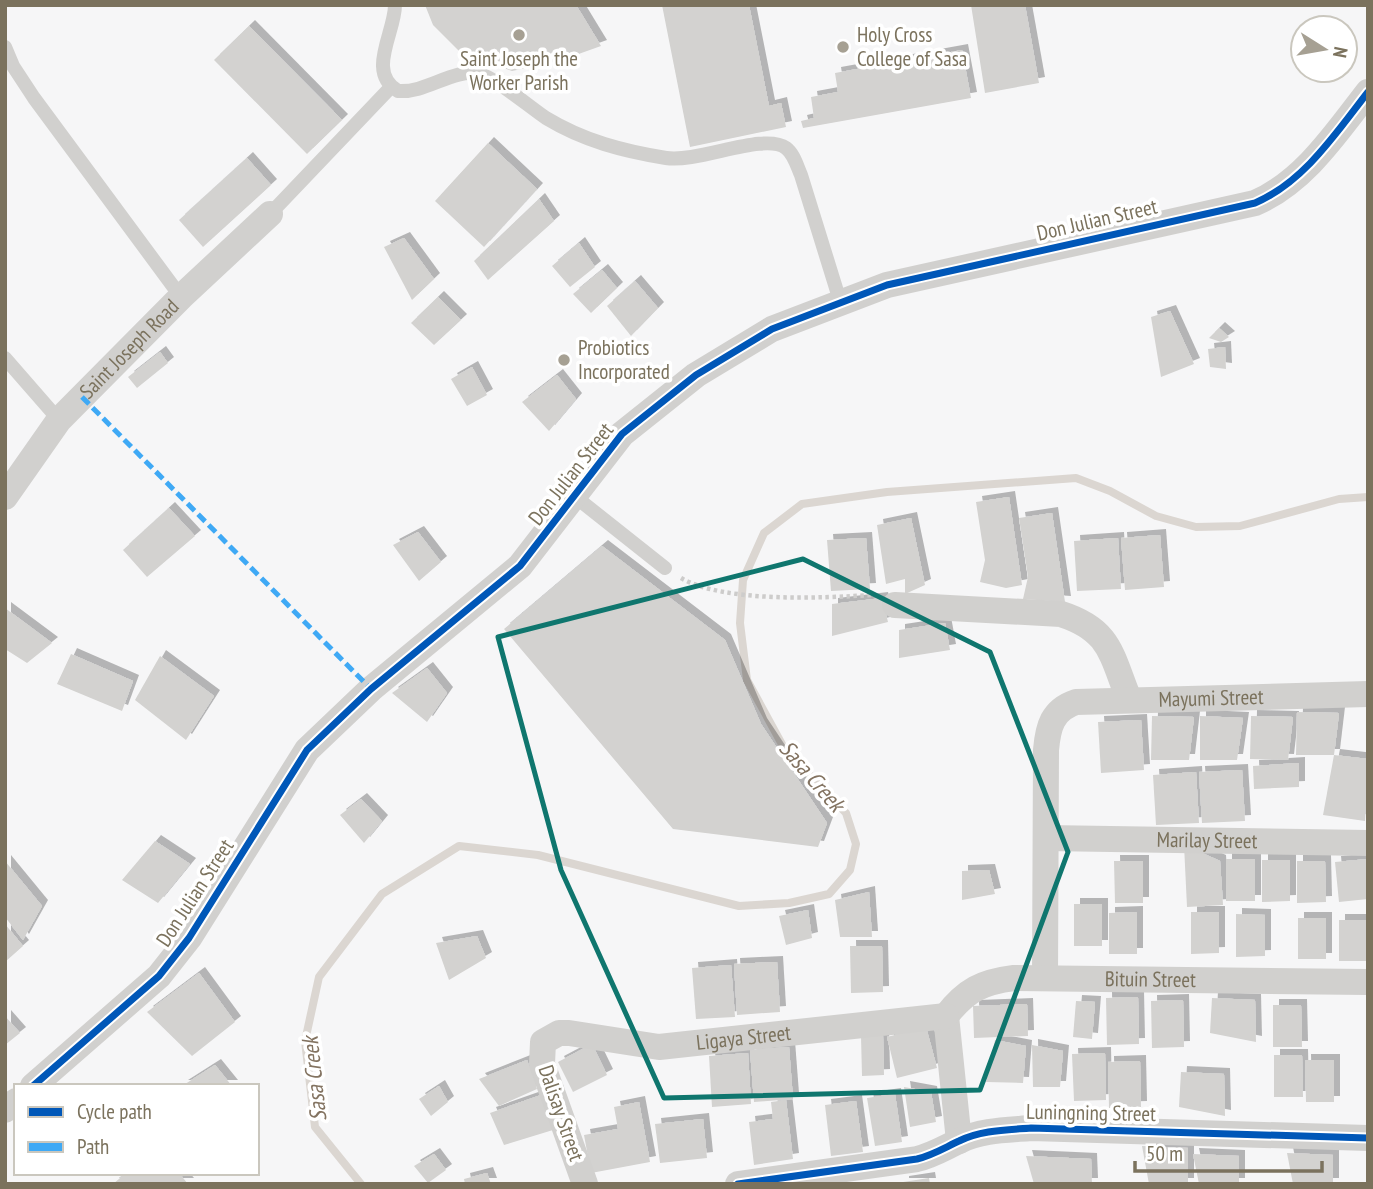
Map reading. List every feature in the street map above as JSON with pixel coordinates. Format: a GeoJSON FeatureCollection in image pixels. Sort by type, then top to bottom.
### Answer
{"type":"FeatureCollection","features":[{"type":"Feature","properties":{"kind":"street","name":"Don Julian Street"},"geometry":{"type":"LineString","coordinates":[[35,1084],[159,976],[189,938],[307,750],[371,689],[520,566],[622,434],[696,375],[772,329],[887,285],[1255,203],[1279,193],[1297,177],[1368,92]]}},
{"type":"Feature","properties":{"kind":"street","name":"Saint Joseph Road"},"geometry":{"type":"LineString","coordinates":[[5,497],[59,420],[181,297],[270,214]]}},
{"type":"Feature","properties":{"kind":"street"},"geometry":{"type":"LineString","coordinates":[[895,605],[1061,614],[1077,619],[1104,638],[1129,699]]}},
{"type":"Feature","properties":{"kind":"street","name":"Mayumi Street"},"geometry":{"type":"LineString","coordinates":[[1046,838],[1047,736],[1057,712],[1076,702],[1368,694]]}},
{"type":"Feature","properties":{"kind":"street"},"geometry":{"type":"LineString","coordinates":[[1045,978],[1046,838]]}},
{"type":"Feature","properties":{"kind":"street","name":"Marilay Street"},"geometry":{"type":"LineString","coordinates":[[1046,838],[1368,843]]}},
{"type":"Feature","properties":{"kind":"street","name":"Bituin Street"},"geometry":{"type":"LineString","coordinates":[[946,1016],[962,996],[974,987],[992,981],[1045,978],[1368,982]]}},
{"type":"Feature","properties":{"kind":"street"},"geometry":{"type":"LineString","coordinates":[[946,1016],[959,1141]]}},
{"type":"Feature","properties":{"kind":"street","name":"Ligaya Street"},"geometry":{"type":"LineString","coordinates":[[543,1042],[559,1033],[569,1033],[659,1046],[946,1016]]}},
{"type":"Feature","properties":{"kind":"street","name":"Dalisay Street"},"geometry":{"type":"LineString","coordinates":[[543,1042],[542,1064],[585,1184]]}},
{"type":"Feature","properties":{"kind":"street","name":"Luningning Street"},"geometry":{"type":"LineString","coordinates":[[738,1184],[917,1160],[937,1154],[959,1141],[982,1133],[1031,1128],[1368,1138]]}},
{"type":"Feature","properties":{"kind":"lane"},"geometry":{"type":"LineString","coordinates":[[395,5],[383,57],[383,70],[391,87],[398,91],[421,91],[462,74],[483,74],[573,134],[601,145],[670,159],[703,157],[772,142],[785,147],[793,156],[801,175],[840,301]]}},
{"type":"Feature","properties":{"kind":"lane"},"geometry":{"type":"LineString","coordinates":[[5,47],[13,66],[34,98],[181,297]]}},
{"type":"Feature","properties":{"kind":"lane"},"geometry":{"type":"LineString","coordinates":[[270,214],[391,87]]}},
{"type":"Feature","properties":{"kind":"lane"},"geometry":{"type":"LineString","coordinates":[[5,358],[59,420]]}},
{"type":"Feature","properties":{"kind":"lane"},"geometry":{"type":"LineString","coordinates":[[573,495],[665,569]]}},
{"type":"Feature","properties":{"kind":"path"},"geometry":{"type":"LineString","coordinates":[[665,569],[704,587],[726,591],[826,598],[880,594],[895,605]]}},
{"type":"Feature","properties":{"kind":"highlighted area"},"geometry":{"type":"Polygon","coordinates":[[[803,559],[990,652],[1068,852],[980,1090],[664,1098],[561,870],[498,637],[803,559]]]}},
{"type":"Feature","properties":{"kind":"building","name":"Saint Joseph the Worker Parish"},"geometry":{"type":"Polygon","coordinates":[[[425,5],[576,5],[601,46],[559,61],[512,71],[462,54],[433,25],[425,5]]]}},
{"type":"Feature","properties":{"kind":"building"},"geometry":{"type":"Polygon","coordinates":[[[662,5],[749,5],[769,106],[781,103],[786,127],[690,147],[662,5]]]}},
{"type":"Feature","properties":{"kind":"building"},"geometry":{"type":"Polygon","coordinates":[[[971,5],[1025,5],[1039,83],[985,93],[971,5]]]}},
{"type":"Feature","properties":{"kind":"building"},"geometry":{"type":"Polygon","coordinates":[[[249,26],[342,120],[307,154],[214,60],[249,26]]]}},
{"type":"Feature","properties":{"kind":"building"},"geometry":{"type":"Polygon","coordinates":[[[962,50],[971,98],[803,128],[801,121],[814,118],[811,97],[838,92],[835,73],[962,50]]]}},
{"type":"Feature","properties":{"kind":"building"},"geometry":{"type":"Polygon","coordinates":[[[488,143],[537,189],[484,247],[435,201],[488,143]]]}},
{"type":"Feature","properties":{"kind":"building"},"geometry":{"type":"Polygon","coordinates":[[[247,158],[271,185],[203,247],[179,220],[247,158]]]}},
{"type":"Feature","properties":{"kind":"building"},"geometry":{"type":"Polygon","coordinates":[[[539,199],[554,221],[488,280],[474,261],[539,199]]]}},
{"type":"Feature","properties":{"kind":"building"},"geometry":{"type":"Polygon","coordinates":[[[404,238],[434,279],[412,300],[384,247],[404,238]]]}},
{"type":"Feature","properties":{"kind":"building"},"geometry":{"type":"Polygon","coordinates":[[[579,243],[595,267],[570,287],[552,266],[579,243]]]}},
{"type":"Feature","properties":{"kind":"building"},"geometry":{"type":"Polygon","coordinates":[[[602,270],[617,288],[591,313],[573,294],[602,270]]]}},
{"type":"Feature","properties":{"kind":"building"},"geometry":{"type":"Polygon","coordinates":[[[635,281],[658,308],[631,336],[607,306],[635,281]]]}},
{"type":"Feature","properties":{"kind":"building"},"geometry":{"type":"Polygon","coordinates":[[[438,297],[461,320],[434,345],[411,323],[438,297]]]}},
{"type":"Feature","properties":{"kind":"building"},"geometry":{"type":"Polygon","coordinates":[[[1170,311],[1194,364],[1161,377],[1151,317],[1170,311]]]}},
{"type":"Feature","properties":{"kind":"building"},"geometry":{"type":"Polygon","coordinates":[[[1219,328],[1229,337],[1221,342],[1209,338],[1219,328]]]}},
{"type":"Feature","properties":{"kind":"building"},"geometry":{"type":"Polygon","coordinates":[[[1225,347],[1226,369],[1210,367],[1208,349],[1225,347]]]}},
{"type":"Feature","properties":{"kind":"building"},"geometry":{"type":"Polygon","coordinates":[[[160,352],[168,363],[137,388],[128,377],[160,352]]]}},
{"type":"Feature","properties":{"kind":"building"},"geometry":{"type":"Polygon","coordinates":[[[472,367],[487,395],[467,406],[451,379],[472,367]]]}},
{"type":"Feature","properties":{"kind":"building"},"geometry":{"type":"Polygon","coordinates":[[[557,375],[576,399],[549,431],[522,402],[557,375]]]}},
{"type":"Feature","properties":{"kind":"building"},"geometry":{"type":"Polygon","coordinates":[[[1009,497],[1022,585],[1006,588],[980,582],[985,560],[976,502],[1009,497]]]}},
{"type":"Feature","properties":{"kind":"building"},"geometry":{"type":"Polygon","coordinates":[[[169,508],[195,536],[147,577],[123,550],[169,508]]]}},
{"type":"Feature","properties":{"kind":"building"},"geometry":{"type":"Polygon","coordinates":[[[1052,513],[1065,602],[1023,599],[1028,577],[1019,518],[1052,513]]]}},
{"type":"Feature","properties":{"kind":"building"},"geometry":{"type":"Polygon","coordinates":[[[911,518],[925,585],[905,594],[905,579],[886,584],[877,525],[911,518]]]}},
{"type":"Feature","properties":{"kind":"building"},"geometry":{"type":"Polygon","coordinates":[[[418,532],[441,562],[419,581],[393,545],[418,532]]]}},
{"type":"Feature","properties":{"kind":"building"},"geometry":{"type":"Polygon","coordinates":[[[1160,535],[1164,587],[1125,590],[1121,538],[1160,535]]]}},
{"type":"Feature","properties":{"kind":"building"},"geometry":{"type":"Polygon","coordinates":[[[866,538],[870,589],[831,591],[827,540],[866,538]]]}},
{"type":"Feature","properties":{"kind":"building"},"geometry":{"type":"Polygon","coordinates":[[[1118,538],[1121,589],[1077,591],[1074,541],[1118,538]]]}},
{"type":"Feature","properties":{"kind":"building"},"geometry":{"type":"Polygon","coordinates":[[[602,546],[725,640],[761,724],[827,823],[818,847],[673,829],[504,629],[602,546]]]}},
{"type":"Feature","properties":{"kind":"building"},"geometry":{"type":"Polygon","coordinates":[[[882,598],[888,622],[832,636],[832,604],[882,598]]]}},
{"type":"Feature","properties":{"kind":"building"},"geometry":{"type":"Polygon","coordinates":[[[5,608],[52,643],[27,663],[5,649],[5,608]]]}},
{"type":"Feature","properties":{"kind":"building"},"geometry":{"type":"Polygon","coordinates":[[[945,623],[950,650],[899,658],[899,630],[945,623]]]}},
{"type":"Feature","properties":{"kind":"building"},"geometry":{"type":"Polygon","coordinates":[[[71,654],[133,681],[122,711],[57,684],[71,654]]]}},
{"type":"Feature","properties":{"kind":"building"},"geometry":{"type":"Polygon","coordinates":[[[160,656],[214,696],[186,740],[135,700],[160,656]]]}},
{"type":"Feature","properties":{"kind":"building"},"geometry":{"type":"Polygon","coordinates":[[[427,668],[447,693],[427,722],[392,693],[427,668]]]}},
{"type":"Feature","properties":{"kind":"building"},"geometry":{"type":"Polygon","coordinates":[[[1297,712],[1339,713],[1334,755],[1296,755],[1297,712]]]}},
{"type":"Feature","properties":{"kind":"building"},"geometry":{"type":"Polygon","coordinates":[[[1152,716],[1194,717],[1189,760],[1151,760],[1152,716]]]}},
{"type":"Feature","properties":{"kind":"building"},"geometry":{"type":"Polygon","coordinates":[[[1200,716],[1243,718],[1237,760],[1200,760],[1200,716]]]}},
{"type":"Feature","properties":{"kind":"building"},"geometry":{"type":"Polygon","coordinates":[[[1251,716],[1293,717],[1288,760],[1250,759],[1251,716]]]}},
{"type":"Feature","properties":{"kind":"building"},"geometry":{"type":"Polygon","coordinates":[[[1141,720],[1144,770],[1101,773],[1098,722],[1141,720]]]}},
{"type":"Feature","properties":{"kind":"building"},"geometry":{"type":"Polygon","coordinates":[[[1334,755],[1368,759],[1365,821],[1323,815],[1334,755]]]}},
{"type":"Feature","properties":{"kind":"building"},"geometry":{"type":"Polygon","coordinates":[[[1299,763],[1299,787],[1254,789],[1253,766],[1299,763]]]}},
{"type":"Feature","properties":{"kind":"building"},"geometry":{"type":"Polygon","coordinates":[[[1242,770],[1245,821],[1202,823],[1199,772],[1242,770]]]}},
{"type":"Feature","properties":{"kind":"building"},"geometry":{"type":"Polygon","coordinates":[[[1196,772],[1199,823],[1156,825],[1153,775],[1196,772]]]}},
{"type":"Feature","properties":{"kind":"building"},"geometry":{"type":"Polygon","coordinates":[[[361,799],[382,821],[364,843],[340,815],[361,799]]]}},
{"type":"Feature","properties":{"kind":"building"},"geometry":{"type":"Polygon","coordinates":[[[155,841],[190,864],[158,903],[122,880],[155,841]]]}},
{"type":"Feature","properties":{"kind":"building"},"geometry":{"type":"Polygon","coordinates":[[[1184,845],[1220,861],[1223,905],[1187,907],[1184,845]]]}},
{"type":"Feature","properties":{"kind":"building"},"geometry":{"type":"Polygon","coordinates":[[[1226,859],[1255,859],[1255,901],[1226,901],[1226,859]]]}},
{"type":"Feature","properties":{"kind":"building"},"geometry":{"type":"Polygon","coordinates":[[[1368,859],[1368,899],[1339,902],[1335,862],[1368,859]]]}},
{"type":"Feature","properties":{"kind":"building"},"geometry":{"type":"Polygon","coordinates":[[[1262,860],[1290,860],[1290,901],[1262,902],[1262,860]]]}},
{"type":"Feature","properties":{"kind":"building"},"geometry":{"type":"Polygon","coordinates":[[[5,861],[42,906],[23,940],[5,917],[5,861]]]}},
{"type":"Feature","properties":{"kind":"building"},"geometry":{"type":"Polygon","coordinates":[[[1114,861],[1143,861],[1143,903],[1115,903],[1114,861]]]}},
{"type":"Feature","properties":{"kind":"building"},"geometry":{"type":"Polygon","coordinates":[[[1297,861],[1325,861],[1326,902],[1297,903],[1297,861]]]}},
{"type":"Feature","properties":{"kind":"building"},"geometry":{"type":"Polygon","coordinates":[[[989,870],[995,894],[962,900],[962,871],[989,870]]]}},
{"type":"Feature","properties":{"kind":"building"},"geometry":{"type":"Polygon","coordinates":[[[869,892],[872,937],[840,937],[835,900],[869,892]]]}},
{"type":"Feature","properties":{"kind":"building"},"geometry":{"type":"Polygon","coordinates":[[[1074,904],[1102,904],[1102,946],[1074,946],[1074,904]]]}},
{"type":"Feature","properties":{"kind":"building"},"geometry":{"type":"Polygon","coordinates":[[[808,910],[812,938],[786,945],[779,916],[808,910]]]}},
{"type":"Feature","properties":{"kind":"building"},"geometry":{"type":"Polygon","coordinates":[[[1137,912],[1137,954],[1109,954],[1109,913],[1137,912]]]}},
{"type":"Feature","properties":{"kind":"building"},"geometry":{"type":"Polygon","coordinates":[[[1191,912],[1219,912],[1219,953],[1191,954],[1191,912]]]}},
{"type":"Feature","properties":{"kind":"building"},"geometry":{"type":"Polygon","coordinates":[[[1236,914],[1265,915],[1265,956],[1236,957],[1236,914]]]}},
{"type":"Feature","properties":{"kind":"building"},"geometry":{"type":"Polygon","coordinates":[[[1298,918],[1326,918],[1326,959],[1298,959],[1298,918]]]}},
{"type":"Feature","properties":{"kind":"building"},"geometry":{"type":"Polygon","coordinates":[[[1339,920],[1367,920],[1367,961],[1339,961],[1339,920]]]}},
{"type":"Feature","properties":{"kind":"building"},"geometry":{"type":"Polygon","coordinates":[[[5,924],[23,946],[5,962],[5,924]]]}},
{"type":"Feature","properties":{"kind":"building"},"geometry":{"type":"Polygon","coordinates":[[[477,936],[486,958],[449,980],[436,943],[477,936]]]}},
{"type":"Feature","properties":{"kind":"building"},"geometry":{"type":"Polygon","coordinates":[[[850,946],[882,946],[883,992],[851,993],[850,946]]]}},
{"type":"Feature","properties":{"kind":"building"},"geometry":{"type":"Polygon","coordinates":[[[777,962],[780,1012],[737,1015],[734,964],[777,962]]]}},
{"type":"Feature","properties":{"kind":"building"},"geometry":{"type":"Polygon","coordinates":[[[731,965],[735,1017],[696,1019],[692,968],[731,965]]]}},
{"type":"Feature","properties":{"kind":"building"},"geometry":{"type":"Polygon","coordinates":[[[199,973],[235,1022],[192,1056],[147,1012],[199,973]]]}},
{"type":"Feature","properties":{"kind":"building"},"geometry":{"type":"Polygon","coordinates":[[[1138,997],[1139,1044],[1107,1045],[1106,998],[1138,997]]]}},
{"type":"Feature","properties":{"kind":"building"},"geometry":{"type":"Polygon","coordinates":[[[1212,998],[1255,1000],[1256,1042],[1210,1033],[1212,998]]]}},
{"type":"Feature","properties":{"kind":"building"},"geometry":{"type":"Polygon","coordinates":[[[1183,1000],[1184,1047],[1152,1048],[1151,1001],[1183,1000]]]}},
{"type":"Feature","properties":{"kind":"building"},"geometry":{"type":"Polygon","coordinates":[[[1076,1001],[1095,1002],[1092,1039],[1073,1037],[1076,1001]]]}},
{"type":"Feature","properties":{"kind":"building"},"geometry":{"type":"Polygon","coordinates":[[[1027,1004],[1028,1036],[974,1038],[973,1006],[1027,1004]]]}},
{"type":"Feature","properties":{"kind":"building"},"geometry":{"type":"Polygon","coordinates":[[[1273,1005],[1301,1005],[1302,1047],[1273,1047],[1273,1005]]]}},
{"type":"Feature","properties":{"kind":"building"},"geometry":{"type":"Polygon","coordinates":[[[5,1016],[20,1033],[5,1045],[5,1016]]]}},
{"type":"Feature","properties":{"kind":"building"},"geometry":{"type":"Polygon","coordinates":[[[926,1027],[937,1068],[897,1078],[887,1037],[926,1027]]]}},
{"type":"Feature","properties":{"kind":"building"},"geometry":{"type":"Polygon","coordinates":[[[883,1035],[884,1075],[862,1076],[861,1036],[883,1035]]]}},
{"type":"Feature","properties":{"kind":"building"},"geometry":{"type":"Polygon","coordinates":[[[995,1040],[1026,1046],[1023,1083],[986,1082],[995,1040]]]}},
{"type":"Feature","properties":{"kind":"building"},"geometry":{"type":"Polygon","coordinates":[[[592,1044],[607,1075],[573,1092],[558,1062],[592,1044]]]}},
{"type":"Feature","properties":{"kind":"building"},"geometry":{"type":"Polygon","coordinates":[[[1032,1045],[1063,1051],[1060,1087],[1033,1087],[1032,1045]]]}},
{"type":"Feature","properties":{"kind":"building"},"geometry":{"type":"Polygon","coordinates":[[[789,1047],[793,1099],[754,1102],[750,1050],[789,1047]]]}},
{"type":"Feature","properties":{"kind":"building"},"geometry":{"type":"Polygon","coordinates":[[[748,1053],[751,1104],[712,1107],[709,1056],[748,1053]]]}},
{"type":"Feature","properties":{"kind":"building"},"geometry":{"type":"Polygon","coordinates":[[[1105,1053],[1106,1100],[1074,1101],[1072,1054],[1105,1053]]]}},
{"type":"Feature","properties":{"kind":"building"},"geometry":{"type":"Polygon","coordinates":[[[1274,1055],[1302,1055],[1303,1097],[1274,1097],[1274,1055]]]}},
{"type":"Feature","properties":{"kind":"building"},"geometry":{"type":"Polygon","coordinates":[[[527,1060],[537,1089],[499,1106],[479,1079],[527,1060]]]}},
{"type":"Feature","properties":{"kind":"building"},"geometry":{"type":"Polygon","coordinates":[[[1305,1060],[1334,1060],[1334,1102],[1306,1102],[1305,1060]]]}},
{"type":"Feature","properties":{"kind":"building"},"geometry":{"type":"Polygon","coordinates":[[[1140,1061],[1141,1107],[1109,1108],[1108,1062],[1140,1061]]]}},
{"type":"Feature","properties":{"kind":"building"},"geometry":{"type":"Polygon","coordinates":[[[215,1065],[230,1084],[185,1084],[215,1065]]]}},
{"type":"Feature","properties":{"kind":"building"},"geometry":{"type":"Polygon","coordinates":[[[1181,1072],[1224,1074],[1225,1116],[1179,1107],[1181,1072]]]}},
{"type":"Feature","properties":{"kind":"building"},"geometry":{"type":"Polygon","coordinates":[[[439,1086],[448,1102],[431,1116],[419,1099],[439,1086]]]}},
{"type":"Feature","properties":{"kind":"building"},"geometry":{"type":"Polygon","coordinates":[[[904,1087],[931,1092],[936,1122],[910,1127],[904,1087]]]}},
{"type":"Feature","properties":{"kind":"building"},"geometry":{"type":"Polygon","coordinates":[[[895,1094],[902,1142],[875,1146],[867,1098],[895,1094]]]}},
{"type":"Feature","properties":{"kind":"building"},"geometry":{"type":"Polygon","coordinates":[[[541,1095],[553,1130],[504,1145],[490,1113],[541,1095]]]}},
{"type":"Feature","properties":{"kind":"building"},"geometry":{"type":"Polygon","coordinates":[[[786,1100],[793,1159],[754,1165],[749,1122],[773,1119],[771,1102],[786,1100]]]}},
{"type":"Feature","properties":{"kind":"building"},"geometry":{"type":"Polygon","coordinates":[[[856,1101],[863,1152],[831,1156],[825,1105],[856,1101]]]}},
{"type":"Feature","properties":{"kind":"building"},"geometry":{"type":"Polygon","coordinates":[[[639,1102],[650,1162],[591,1173],[584,1135],[618,1129],[614,1107],[639,1102]]]}},
{"type":"Feature","properties":{"kind":"building"},"geometry":{"type":"Polygon","coordinates":[[[703,1119],[707,1158],[660,1163],[655,1124],[703,1119]]]}},
{"type":"Feature","properties":{"kind":"building"},"geometry":{"type":"Polygon","coordinates":[[[1142,1146],[1188,1148],[1188,1184],[1149,1184],[1142,1146]]]}},
{"type":"Feature","properties":{"kind":"building"},"geometry":{"type":"Polygon","coordinates":[[[1287,1153],[1333,1155],[1333,1184],[1293,1184],[1287,1153]]]}},
{"type":"Feature","properties":{"kind":"building"},"geometry":{"type":"Polygon","coordinates":[[[434,1154],[446,1170],[428,1183],[414,1166],[434,1154]]]}},
{"type":"Feature","properties":{"kind":"building"},"geometry":{"type":"Polygon","coordinates":[[[1193,1154],[1239,1156],[1239,1184],[1199,1184],[1193,1154]]]}},
{"type":"Feature","properties":{"kind":"building"},"geometry":{"type":"Polygon","coordinates":[[[1026,1156],[1091,1159],[1092,1184],[1034,1184],[1026,1156]]]}},
{"type":"Feature","properties":{"kind":"building"},"geometry":{"type":"Polygon","coordinates":[[[487,1173],[491,1184],[465,1184],[464,1179],[487,1173]]]}},
{"type":"Feature","properties":{"kind":"building"},"geometry":{"type":"Polygon","coordinates":[[[124,1175],[181,1175],[188,1184],[113,1184],[124,1175]]]}},
{"type":"Feature","properties":{"kind":"building"},"geometry":{"type":"Polygon","coordinates":[[[929,1178],[930,1184],[903,1184],[903,1182],[929,1178]]]}},
{"type":"Feature","properties":{"kind":"waterway","name":"Sasa Creek"},"geometry":{"type":"LineString","coordinates":[[361,1184],[315,1127],[305,1041],[319,977],[382,894],[459,846],[538,855],[739,906],[789,903],[829,894],[850,870],[856,844],[846,813],[784,748],[747,680],[740,623],[743,580],[764,533],[802,504],[887,492],[1076,478],[1110,491],[1156,516],[1196,527],[1240,526],[1339,499],[1368,497]]}},
{"type":"Feature","properties":{"kind":"marked path"},"geometry":{"type":"LineString","coordinates":[[82,397],[371,689]]}},
{"type":"Feature","properties":{"kind":"cycle path"},"geometry":{"type":"LineString","coordinates":[[35,1084],[159,976],[189,938],[307,750],[371,689],[520,566],[622,434],[696,375],[772,329],[887,285],[1255,203],[1289,183],[1304,169],[1331,140],[1368,92]]}},
{"type":"Feature","properties":{"kind":"cycle path"},"geometry":{"type":"LineString","coordinates":[[738,1184],[917,1159],[976,1135],[1013,1129],[1368,1138]]}},
{"type":"Feature","properties":{"kind":"place","name":"Saint Joseph the Worker Parish"},"geometry":{"type":"Point","coordinates":[519,35]}},
{"type":"Feature","properties":{"kind":"place","name":"Holy Cross College of Sasa"},"geometry":{"type":"Point","coordinates":[843,47]}},
{"type":"Feature","properties":{"kind":"place","name":"Probiotics Incorporated"},"geometry":{"type":"Point","coordinates":[564,360]}}]}
